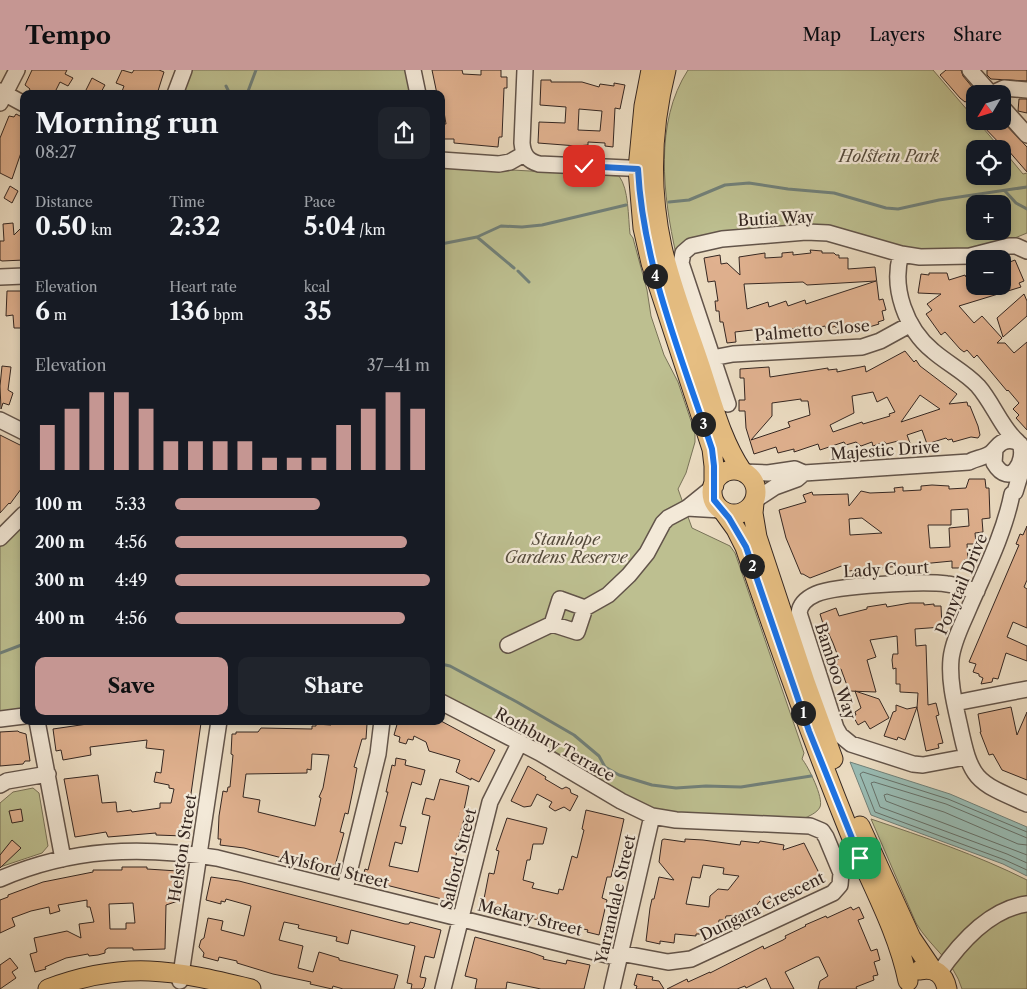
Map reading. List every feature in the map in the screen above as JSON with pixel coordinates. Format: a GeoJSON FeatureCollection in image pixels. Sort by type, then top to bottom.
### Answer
{"type":"FeatureCollection","features":[{"type":"Feature","properties":{"kind":"main road"},"geometry":{"type":"LineString","coordinates":[[651,70],[644,106],[645,169],[651,263],[712,449],[714,500],[736,529],[746,547],[809,731],[860,858],[904,960],[906,987]]}},
{"type":"Feature","properties":{"kind":"main road"},"geometry":{"type":"LineString","coordinates":[[645,169],[666,70]]}},
{"type":"Feature","properties":{"kind":"main road"},"geometry":{"type":"LineString","coordinates":[[647,201],[726,443],[742,472],[755,484],[753,513],[757,537],[805,682],[843,785],[910,938],[939,977]]}},
{"type":"Feature","properties":{"kind":"main road"},"geometry":{"type":"LineString","coordinates":[[713,486],[723,473],[732,470],[742,472]]}},
{"type":"Feature","properties":{"kind":"main road"},"geometry":{"type":"LineString","coordinates":[[722,511],[728,514],[740,514],[750,508],[755,502]]}},
{"type":"Feature","properties":{"kind":"main road"},"geometry":{"type":"LineString","coordinates":[[48,989],[72,980],[105,973],[134,970],[251,989]]}},
{"type":"Feature","properties":{"kind":"main road"},"geometry":{"type":"LineString","coordinates":[[906,987],[911,976],[920,970],[939,977]]}},
{"type":"Feature","properties":{"kind":"main road"},"geometry":{"type":"LineString","coordinates":[[70,989],[97,982],[128,978],[181,977],[219,989]]}},
{"type":"Feature","properties":{"kind":"street"},"geometry":{"type":"LineString","coordinates":[[17,70],[2,96],[20,103]]}},
{"type":"Feature","properties":{"kind":"street"},"geometry":{"type":"LineString","coordinates":[[176,90],[184,70]]}},
{"type":"Feature","properties":{"kind":"street"},"geometry":{"type":"LineString","coordinates":[[413,70],[417,90]]}},
{"type":"Feature","properties":{"kind":"street"},"geometry":{"type":"LineString","coordinates":[[525,70],[522,144],[524,154],[530,160],[539,164],[645,169]]}},
{"type":"Feature","properties":{"kind":"street"},"geometry":{"type":"LineString","coordinates":[[970,70],[983,85]]}},
{"type":"Feature","properties":{"kind":"street"},"geometry":{"type":"LineString","coordinates":[[1011,89],[1027,90]]}},
{"type":"Feature","properties":{"kind":"street"},"geometry":{"type":"LineString","coordinates":[[1011,117],[1027,135]]}},
{"type":"Feature","properties":{"kind":"street"},"geometry":{"type":"LineString","coordinates":[[445,160],[499,164],[510,162],[524,154]]}},
{"type":"Feature","properties":{"kind":"street","name":"Butia Way"},"geometry":{"type":"LineString","coordinates":[[728,404],[682,263],[683,253],[692,246],[722,239],[806,232],[828,233],[850,238],[901,254],[955,257],[1016,246],[1027,251]]}},
{"type":"Feature","properties":{"kind":"street"},"geometry":{"type":"LineString","coordinates":[[901,254],[898,282],[902,303],[911,324],[932,350],[977,385],[987,397],[1012,437],[1022,444],[1027,456],[1025,466],[1013,474],[999,470]]}},
{"type":"Feature","properties":{"kind":"street"},"geometry":{"type":"LineString","coordinates":[[0,277],[20,276]]}},
{"type":"Feature","properties":{"kind":"street","name":"Palmetto Close"},"geometry":{"type":"LineString","coordinates":[[712,358],[733,354],[862,346],[880,341],[911,324]]}},
{"type":"Feature","properties":{"kind":"street"},"geometry":{"type":"LineString","coordinates":[[999,417],[996,448],[993,458],[1012,494]]}},
{"type":"Feature","properties":{"kind":"street"},"geometry":{"type":"LineString","coordinates":[[0,420],[20,430]]}},
{"type":"Feature","properties":{"kind":"street"},"geometry":{"type":"LineString","coordinates":[[996,448],[1007,440],[1022,444]]}},
{"type":"Feature","properties":{"kind":"street","name":"Majestic Drive"},"geometry":{"type":"LineString","coordinates":[[742,472],[768,473],[795,469],[804,473],[969,462],[983,458],[996,448]]}},
{"type":"Feature","properties":{"kind":"street","name":"Majestic Drive"},"geometry":{"type":"LineString","coordinates":[[969,462],[973,465],[999,470]]}},
{"type":"Feature","properties":{"kind":"street","name":"Ponytail Drive"},"geometry":{"type":"LineString","coordinates":[[1025,466],[1015,492],[1012,494],[1004,526],[953,651],[950,675],[966,757],[975,774],[988,786],[1027,804]]}},
{"type":"Feature","properties":{"kind":"street","name":"Majestic Drive"},"geometry":{"type":"LineString","coordinates":[[755,502],[774,487],[797,479],[804,473]]}},
{"type":"Feature","properties":{"kind":"street"},"geometry":{"type":"LineString","coordinates":[[508,645],[552,624],[577,632],[585,608],[602,600],[622,582],[647,553],[663,523],[668,518],[687,508],[713,486]]}},
{"type":"Feature","properties":{"kind":"street"},"geometry":{"type":"LineString","coordinates":[[687,508],[722,511]]}},
{"type":"Feature","properties":{"kind":"street"},"geometry":{"type":"LineString","coordinates":[[0,538],[20,518]]}},
{"type":"Feature","properties":{"kind":"street","name":"Lady Court"},"geometry":{"type":"LineString","coordinates":[[802,605],[816,594],[842,588],[932,583],[977,591]]}},
{"type":"Feature","properties":{"kind":"street"},"geometry":{"type":"LineString","coordinates":[[552,624],[560,598],[585,608]]}},
{"type":"Feature","properties":{"kind":"street","name":"Bamboo Way"},"geometry":{"type":"LineString","coordinates":[[802,605],[799,613],[803,628],[836,728],[845,741],[913,764],[933,764],[966,757]]}},
{"type":"Feature","properties":{"kind":"street"},"geometry":{"type":"LineString","coordinates":[[955,703],[1027,689]]}},
{"type":"Feature","properties":{"kind":"street","name":"Rothbury Terrace"},"geometry":{"type":"LineString","coordinates":[[445,704],[520,742],[622,801],[652,816]]}},
{"type":"Feature","properties":{"kind":"street"},"geometry":{"type":"LineString","coordinates":[[0,719],[20,716]]}},
{"type":"Feature","properties":{"kind":"street"},"geometry":{"type":"LineString","coordinates":[[38,725],[64,858]]}},
{"type":"Feature","properties":{"kind":"street","name":"Helston Street"},"geometry":{"type":"LineString","coordinates":[[181,977],[218,725]]}},
{"type":"Feature","properties":{"kind":"street"},"geometry":{"type":"LineString","coordinates":[[345,889],[378,754],[382,725]]}},
{"type":"Feature","properties":{"kind":"street","name":"Salford Street"},"geometry":{"type":"LineString","coordinates":[[443,989],[490,802],[520,742]]}},
{"type":"Feature","properties":{"kind":"street"},"geometry":{"type":"LineString","coordinates":[[0,785],[7,781],[48,774]]}},
{"type":"Feature","properties":{"kind":"street","name":"Yarrandale Street"},"geometry":{"type":"LineString","coordinates":[[612,989],[652,816]]}},
{"type":"Feature","properties":{"kind":"street","name":"Dungara Crescent"},"geometry":{"type":"LineString","coordinates":[[620,956],[668,962],[692,959],[833,893],[840,885],[841,873],[830,846],[822,831],[816,827],[676,820],[652,816]]}},
{"type":"Feature","properties":{"kind":"street","name":"Aylsford Street"},"geometry":{"type":"LineString","coordinates":[[0,879],[64,858],[134,850],[199,855],[461,918]]}},
{"type":"Feature","properties":{"kind":"street"},"geometry":{"type":"LineString","coordinates":[[939,977],[968,939],[987,920],[1001,912],[1027,904]]}},
{"type":"Feature","properties":{"kind":"street","name":"Mekary Street"},"geometry":{"type":"LineString","coordinates":[[461,918],[620,956]]}},
{"type":"Feature","properties":{"kind":"green space"},"geometry":{"type":"Polygon","coordinates":[[[192,70],[407,70],[411,90],[184,90],[192,70]]]}},
{"type":"Feature","properties":{"kind":"green space","name":"Holstein Park"},"geometry":{"type":"Polygon","coordinates":[[[688,70],[933,70],[966,108],[966,130],[985,130],[993,140],[966,140],[966,185],[1011,185],[1011,160],[1023,174],[1027,173],[1027,233],[1011,240],[1011,195],[966,195],[966,240],[1010,240],[963,252],[901,249],[830,228],[676,254],[671,232],[665,184],[664,160],[670,113],[677,90],[688,70]]]}},
{"type":"Feature","properties":{"kind":"green space","name":"Stanhope Gardens Reserve"},"geometry":{"type":"Polygon","coordinates":[[[445,166],[619,176],[625,188],[630,234],[633,238],[647,290],[651,316],[664,355],[678,382],[695,433],[695,442],[686,473],[678,489],[692,528],[730,546],[735,553],[804,753],[802,759],[818,790],[821,803],[817,811],[803,819],[681,814],[656,809],[635,801],[546,746],[537,744],[445,695],[445,166]]]}},
{"type":"Feature","properties":{"kind":"green space"},"geometry":{"type":"Polygon","coordinates":[[[20,529],[20,711],[0,713],[0,547],[20,529]]]}},
{"type":"Feature","properties":{"kind":"green space"},"geometry":{"type":"Polygon","coordinates":[[[33,788],[39,793],[48,846],[42,853],[0,867],[0,803],[13,792],[33,788]]]}},
{"type":"Feature","properties":{"kind":"green space"},"geometry":{"type":"Polygon","coordinates":[[[871,819],[970,854],[1027,880],[1027,989],[962,989],[948,962],[916,923],[871,819]]]}},
{"type":"Feature","properties":{"kind":"water"},"geometry":{"type":"Polygon","coordinates":[[[850,762],[950,794],[1027,827],[1027,876],[1003,864],[871,815],[850,762]]]}},
{"type":"Feature","properties":{"kind":"building"},"geometry":{"type":"Polygon","coordinates":[[[32,70],[67,70],[65,74],[73,78],[68,86],[60,82],[56,90],[29,90],[25,85],[32,70]]]}},
{"type":"Feature","properties":{"kind":"building"},"geometry":{"type":"Polygon","coordinates":[[[122,70],[132,73],[134,70],[159,70],[164,72],[158,90],[122,90],[124,86],[116,83],[122,70]]]}},
{"type":"Feature","properties":{"kind":"building"},"geometry":{"type":"Polygon","coordinates":[[[432,70],[462,70],[463,74],[481,75],[481,70],[501,70],[501,77],[507,77],[507,88],[504,88],[502,137],[499,137],[498,147],[454,143],[454,139],[445,139],[445,90],[436,90],[432,70]]]}},
{"type":"Feature","properties":{"kind":"building"},"geometry":{"type":"Polygon","coordinates":[[[946,70],[961,70],[963,76],[970,85],[966,85],[966,102],[960,98],[940,75],[946,70]]]}},
{"type":"Feature","properties":{"kind":"building"},"geometry":{"type":"Polygon","coordinates":[[[987,70],[1027,70],[1027,81],[991,79],[987,75],[987,70]]]}},
{"type":"Feature","properties":{"kind":"building"},"geometry":{"type":"Polygon","coordinates":[[[92,78],[105,85],[102,90],[86,90],[92,78]]]}},
{"type":"Feature","properties":{"kind":"building"},"geometry":{"type":"Polygon","coordinates":[[[541,80],[551,80],[551,82],[582,82],[599,87],[600,84],[614,86],[614,83],[625,85],[620,109],[615,108],[613,147],[605,146],[605,143],[588,142],[588,145],[577,146],[538,143],[539,122],[565,123],[566,107],[540,105],[541,80]],[[579,109],[578,130],[600,131],[602,111],[579,109]]]}},
{"type":"Feature","properties":{"kind":"building"},"geometry":{"type":"Polygon","coordinates":[[[1019,99],[1027,99],[1027,113],[1018,111],[1019,99]]]}},
{"type":"Feature","properties":{"kind":"building"},"geometry":{"type":"Polygon","coordinates":[[[16,114],[20,116],[20,156],[12,179],[0,173],[0,138],[9,116],[14,117],[16,114]]]}},
{"type":"Feature","properties":{"kind":"building"},"geometry":{"type":"Polygon","coordinates":[[[987,130],[1011,130],[1027,147],[1027,172],[1011,154],[1011,140],[996,140],[987,130]]]}},
{"type":"Feature","properties":{"kind":"building"},"geometry":{"type":"Polygon","coordinates":[[[10,186],[18,191],[12,203],[4,198],[10,186]]]}},
{"type":"Feature","properties":{"kind":"building"},"geometry":{"type":"Polygon","coordinates":[[[13,223],[14,235],[20,229],[20,260],[0,260],[0,241],[4,241],[3,224],[13,223]]]}},
{"type":"Feature","properties":{"kind":"building"},"geometry":{"type":"Polygon","coordinates":[[[810,250],[822,251],[822,253],[839,255],[839,258],[848,258],[848,269],[875,267],[879,300],[883,299],[886,310],[882,311],[884,320],[878,322],[879,324],[856,331],[855,324],[845,328],[844,325],[826,329],[825,326],[808,330],[807,327],[799,330],[798,327],[771,332],[770,330],[762,332],[761,329],[735,332],[736,342],[727,343],[723,322],[720,322],[719,311],[716,311],[715,301],[718,301],[715,281],[708,282],[704,258],[720,255],[721,264],[727,263],[740,275],[739,257],[765,253],[765,258],[782,257],[782,253],[793,252],[793,255],[811,253],[810,250]],[[876,281],[807,285],[803,282],[744,284],[747,309],[768,302],[769,307],[786,301],[788,306],[805,300],[806,304],[876,281]]]}},
{"type":"Feature","properties":{"kind":"building"},"geometry":{"type":"Polygon","coordinates":[[[1015,260],[1024,281],[1019,283],[1021,287],[1011,290],[1011,262],[1015,260]]]}},
{"type":"Feature","properties":{"kind":"building"},"geometry":{"type":"Polygon","coordinates":[[[947,273],[949,280],[965,275],[966,295],[995,295],[959,306],[974,323],[982,316],[1002,338],[997,343],[1005,343],[1014,353],[1027,342],[1027,430],[1016,418],[1019,415],[1013,409],[1019,403],[1008,390],[977,355],[974,358],[967,350],[964,352],[945,332],[941,335],[926,314],[932,310],[927,304],[941,294],[918,293],[921,274],[947,273]]]}},
{"type":"Feature","properties":{"kind":"building"},"geometry":{"type":"Polygon","coordinates":[[[7,291],[20,291],[20,328],[14,328],[13,315],[6,316],[7,291]]]}},
{"type":"Feature","properties":{"kind":"building"},"geometry":{"type":"Polygon","coordinates":[[[1024,294],[1027,301],[1027,316],[1003,337],[997,318],[1024,294]]]}},
{"type":"Feature","properties":{"kind":"building"},"geometry":{"type":"Polygon","coordinates":[[[905,351],[914,362],[916,360],[920,366],[957,394],[949,404],[967,402],[980,435],[978,438],[971,437],[953,442],[952,439],[948,440],[946,438],[927,444],[922,430],[907,435],[910,443],[900,446],[898,441],[886,444],[885,442],[873,446],[872,442],[861,446],[856,442],[846,445],[844,442],[820,450],[818,444],[794,452],[794,449],[778,453],[776,447],[754,454],[746,428],[745,411],[739,411],[739,400],[745,400],[744,378],[740,378],[740,369],[769,367],[770,377],[828,368],[828,370],[837,369],[837,372],[865,366],[866,372],[905,351]],[[873,392],[852,396],[854,413],[830,425],[833,432],[862,422],[863,424],[890,416],[889,414],[895,412],[887,397],[877,402],[873,392]],[[920,395],[901,422],[940,409],[920,395]],[[801,399],[772,403],[772,416],[751,440],[790,427],[788,422],[810,415],[808,401],[801,401],[801,399]]]}},
{"type":"Feature","properties":{"kind":"building"},"geometry":{"type":"Polygon","coordinates":[[[2,366],[11,367],[8,390],[13,393],[9,405],[3,403],[1,409],[0,386],[2,366]]]}},
{"type":"Feature","properties":{"kind":"building"},"geometry":{"type":"Polygon","coordinates":[[[0,435],[20,445],[20,490],[10,504],[0,513],[0,435]]]}},
{"type":"Feature","properties":{"kind":"building"},"geometry":{"type":"Polygon","coordinates":[[[969,479],[985,479],[986,488],[989,488],[990,518],[982,519],[983,532],[975,533],[976,544],[967,544],[968,560],[964,560],[964,568],[952,568],[952,561],[849,571],[845,570],[844,565],[810,578],[801,574],[786,538],[779,510],[806,502],[803,495],[812,492],[813,495],[848,494],[849,506],[861,491],[870,493],[895,492],[894,488],[903,487],[903,491],[921,490],[921,486],[932,485],[949,486],[949,489],[966,488],[969,479]],[[968,509],[951,510],[951,525],[928,525],[930,548],[950,547],[949,528],[969,526],[968,509]],[[862,518],[849,519],[850,535],[882,533],[862,518]]]}},
{"type":"Feature","properties":{"kind":"building"},"geometry":{"type":"Polygon","coordinates":[[[1027,526],[1027,580],[1024,587],[1027,589],[1027,628],[1013,622],[1007,637],[1027,646],[1027,661],[1006,653],[998,679],[993,678],[992,682],[981,684],[983,678],[973,672],[976,664],[969,662],[1019,545],[1016,544],[1020,534],[1023,535],[1027,526]]]}},
{"type":"Feature","properties":{"kind":"building"},"geometry":{"type":"Polygon","coordinates":[[[910,603],[941,606],[942,627],[915,629],[916,646],[926,645],[928,705],[936,703],[939,715],[936,716],[943,743],[938,744],[939,748],[926,751],[917,708],[918,693],[900,692],[900,684],[896,684],[896,668],[893,669],[892,660],[893,654],[898,654],[897,636],[870,640],[876,657],[867,660],[876,692],[849,691],[841,669],[839,669],[835,661],[839,659],[828,632],[826,633],[820,614],[836,608],[839,616],[867,609],[867,607],[886,604],[887,607],[910,603]]]}},
{"type":"Feature","properties":{"kind":"building"},"geometry":{"type":"Polygon","coordinates":[[[855,691],[879,699],[889,718],[870,729],[865,721],[858,725],[853,716],[861,708],[855,691]]]}},
{"type":"Feature","properties":{"kind":"building"},"geometry":{"type":"Polygon","coordinates":[[[896,705],[907,709],[917,707],[905,740],[898,737],[897,740],[884,736],[893,712],[896,711],[896,705]]]}},
{"type":"Feature","properties":{"kind":"building"},"geometry":{"type":"Polygon","coordinates":[[[1011,707],[1017,735],[1027,712],[1027,780],[1002,770],[993,754],[989,755],[980,732],[978,714],[1011,707]]]}},
{"type":"Feature","properties":{"kind":"building"},"geometry":{"type":"Polygon","coordinates":[[[445,723],[495,750],[479,782],[456,772],[460,760],[429,751],[426,742],[414,736],[413,740],[408,739],[406,744],[399,742],[400,737],[394,735],[397,725],[445,725],[445,723]]]}},
{"type":"Feature","properties":{"kind":"building"},"geometry":{"type":"Polygon","coordinates":[[[80,725],[201,725],[188,815],[188,832],[185,832],[184,836],[156,835],[156,833],[108,837],[106,832],[75,837],[64,779],[98,775],[102,803],[116,802],[117,812],[160,808],[160,803],[171,803],[174,789],[169,788],[169,785],[154,782],[156,772],[161,773],[164,750],[146,748],[147,740],[90,747],[91,755],[63,760],[61,750],[56,751],[53,729],[80,725]]]}},
{"type":"Feature","properties":{"kind":"building"},"geometry":{"type":"Polygon","coordinates":[[[367,725],[366,739],[362,739],[354,767],[357,768],[353,790],[348,814],[345,813],[340,832],[344,833],[335,866],[331,864],[328,870],[244,848],[220,845],[221,839],[218,839],[219,816],[223,791],[227,792],[228,787],[230,787],[233,755],[231,754],[232,734],[236,734],[236,732],[258,732],[261,728],[312,729],[312,726],[367,725]],[[312,754],[311,770],[307,769],[307,773],[246,774],[243,797],[260,800],[258,812],[315,826],[321,798],[319,797],[323,788],[329,755],[312,754]]]}},
{"type":"Feature","properties":{"kind":"building"},"geometry":{"type":"Polygon","coordinates":[[[18,731],[26,734],[30,761],[25,761],[23,764],[0,766],[0,732],[18,731]]]}},
{"type":"Feature","properties":{"kind":"building"},"geometry":{"type":"Polygon","coordinates":[[[396,758],[406,760],[405,765],[425,770],[421,785],[412,782],[400,826],[406,827],[402,844],[395,842],[389,866],[418,872],[430,816],[422,814],[426,798],[434,800],[440,779],[469,786],[464,810],[466,813],[457,843],[459,844],[447,888],[449,888],[446,900],[362,879],[365,869],[368,870],[388,792],[386,792],[392,765],[395,766],[396,758]]]}},
{"type":"Feature","properties":{"kind":"building"},"geometry":{"type":"Polygon","coordinates":[[[528,766],[546,777],[545,779],[562,789],[566,787],[570,789],[571,793],[578,796],[570,811],[564,807],[555,811],[549,807],[552,802],[537,794],[531,806],[524,807],[511,801],[528,766]]]}},
{"type":"Feature","properties":{"kind":"building"},"geometry":{"type":"Polygon","coordinates":[[[21,809],[23,821],[12,823],[9,811],[21,809]]]}},
{"type":"Feature","properties":{"kind":"building"},"geometry":{"type":"Polygon","coordinates":[[[586,810],[624,819],[611,877],[607,877],[602,898],[607,900],[599,935],[587,932],[588,930],[571,926],[571,928],[538,917],[538,920],[524,916],[524,913],[499,906],[499,908],[483,904],[489,873],[494,874],[499,851],[496,850],[507,818],[547,828],[543,844],[533,844],[523,880],[534,883],[532,888],[558,894],[559,889],[563,890],[572,856],[577,858],[584,830],[582,829],[586,810]]]}},
{"type":"Feature","properties":{"kind":"building"},"geometry":{"type":"Polygon","coordinates":[[[685,839],[703,840],[740,845],[741,841],[759,843],[760,841],[784,845],[783,850],[804,843],[823,881],[810,887],[809,884],[804,885],[762,906],[760,901],[752,911],[742,911],[742,915],[726,916],[725,920],[719,920],[718,928],[705,926],[704,932],[700,931],[700,934],[696,934],[696,936],[675,934],[674,943],[660,941],[660,944],[646,941],[650,908],[659,877],[674,880],[659,862],[662,840],[685,842],[685,839]],[[703,865],[700,878],[692,877],[686,904],[709,907],[710,896],[718,889],[728,890],[739,876],[723,874],[724,868],[703,865]]]}},
{"type":"Feature","properties":{"kind":"building"},"geometry":{"type":"Polygon","coordinates":[[[12,840],[21,848],[0,868],[0,855],[12,840]]]}},
{"type":"Feature","properties":{"kind":"building"},"geometry":{"type":"Polygon","coordinates":[[[122,867],[147,867],[147,869],[178,871],[178,901],[166,905],[165,949],[133,950],[133,948],[108,948],[105,950],[105,953],[66,958],[45,967],[46,969],[35,972],[30,954],[37,952],[34,938],[67,931],[81,938],[79,924],[94,922],[90,907],[87,907],[87,900],[58,905],[60,911],[50,914],[49,907],[12,918],[15,926],[0,933],[0,900],[8,897],[8,895],[43,882],[93,872],[93,870],[122,870],[122,867]],[[133,903],[109,904],[110,929],[126,929],[126,923],[135,923],[133,903]]]}},
{"type":"Feature","properties":{"kind":"building"},"geometry":{"type":"Polygon","coordinates":[[[211,877],[239,881],[405,924],[410,922],[441,930],[434,958],[425,956],[420,977],[426,978],[424,987],[422,989],[411,989],[412,984],[407,983],[415,946],[351,930],[348,944],[336,941],[337,937],[301,929],[298,928],[299,925],[284,922],[279,940],[303,946],[298,968],[313,972],[319,952],[339,958],[339,960],[398,975],[394,989],[343,989],[333,986],[332,989],[310,984],[311,982],[273,974],[237,963],[237,961],[219,957],[218,961],[203,957],[204,953],[199,947],[201,940],[204,938],[208,918],[223,921],[221,930],[244,936],[251,906],[226,899],[225,902],[221,901],[221,904],[206,900],[211,877]]]}},
{"type":"Feature","properties":{"kind":"building"},"geometry":{"type":"Polygon","coordinates":[[[851,907],[853,910],[859,907],[864,918],[858,920],[871,951],[877,949],[880,960],[874,962],[878,975],[873,976],[874,980],[856,987],[857,989],[818,989],[820,981],[828,976],[819,957],[816,957],[785,972],[794,989],[771,989],[766,978],[746,988],[745,986],[737,989],[667,989],[687,979],[688,982],[710,973],[763,946],[764,949],[783,940],[786,938],[785,936],[805,925],[851,907]]]}},
{"type":"Feature","properties":{"kind":"building"},"geometry":{"type":"Polygon","coordinates":[[[475,937],[530,952],[544,957],[543,959],[566,964],[567,960],[590,965],[584,989],[541,989],[507,982],[506,989],[475,989],[477,979],[465,976],[475,937]]]}},
{"type":"Feature","properties":{"kind":"building"},"geometry":{"type":"Polygon","coordinates":[[[10,958],[18,968],[12,972],[16,978],[0,989],[0,965],[10,958]]]}},
{"type":"Feature","properties":{"kind":"building"},"geometry":{"type":"Polygon","coordinates":[[[637,974],[653,977],[652,980],[659,981],[664,989],[636,989],[637,986],[634,985],[637,974]]]}},
{"type":"Feature","properties":{"kind":"waterway"},"geometry":{"type":"LineString","coordinates":[[248,90],[256,70]]}},
{"type":"Feature","properties":{"kind":"waterway"},"geometry":{"type":"LineString","coordinates":[[226,86],[228,90]]}},
{"type":"Feature","properties":{"kind":"waterway"},"geometry":{"type":"LineString","coordinates":[[669,202],[689,200],[725,185],[749,183],[834,193],[886,208],[898,209],[939,200],[1027,187]]}},
{"type":"Feature","properties":{"kind":"waterway"},"geometry":{"type":"LineString","coordinates":[[1005,191],[1016,203],[1027,209]]}},
{"type":"Feature","properties":{"kind":"waterway"},"geometry":{"type":"LineString","coordinates":[[445,243],[477,237],[501,226],[522,227],[542,225],[626,205]]}},
{"type":"Feature","properties":{"kind":"waterway"},"geometry":{"type":"LineString","coordinates":[[477,237],[514,268]]}},
{"type":"Feature","properties":{"kind":"waterway"},"geometry":{"type":"LineString","coordinates":[[518,271],[529,282]]}},
{"type":"Feature","properties":{"kind":"waterway"},"geometry":{"type":"LineString","coordinates":[[0,653],[20,646]]}},
{"type":"Feature","properties":{"kind":"waterway"},"geometry":{"type":"LineString","coordinates":[[445,665],[517,702],[574,735],[599,756],[605,767],[619,775],[652,785],[676,788],[706,786],[741,787],[811,776]]}},
{"type":"Feature","properties":{"kind":"route"},"geometry":{"type":"LineString","coordinates":[[584,166],[638,169],[643,228],[651,263],[712,449],[714,474],[712,493],[714,500],[729,518],[746,547],[809,731],[860,858]]}}]}
